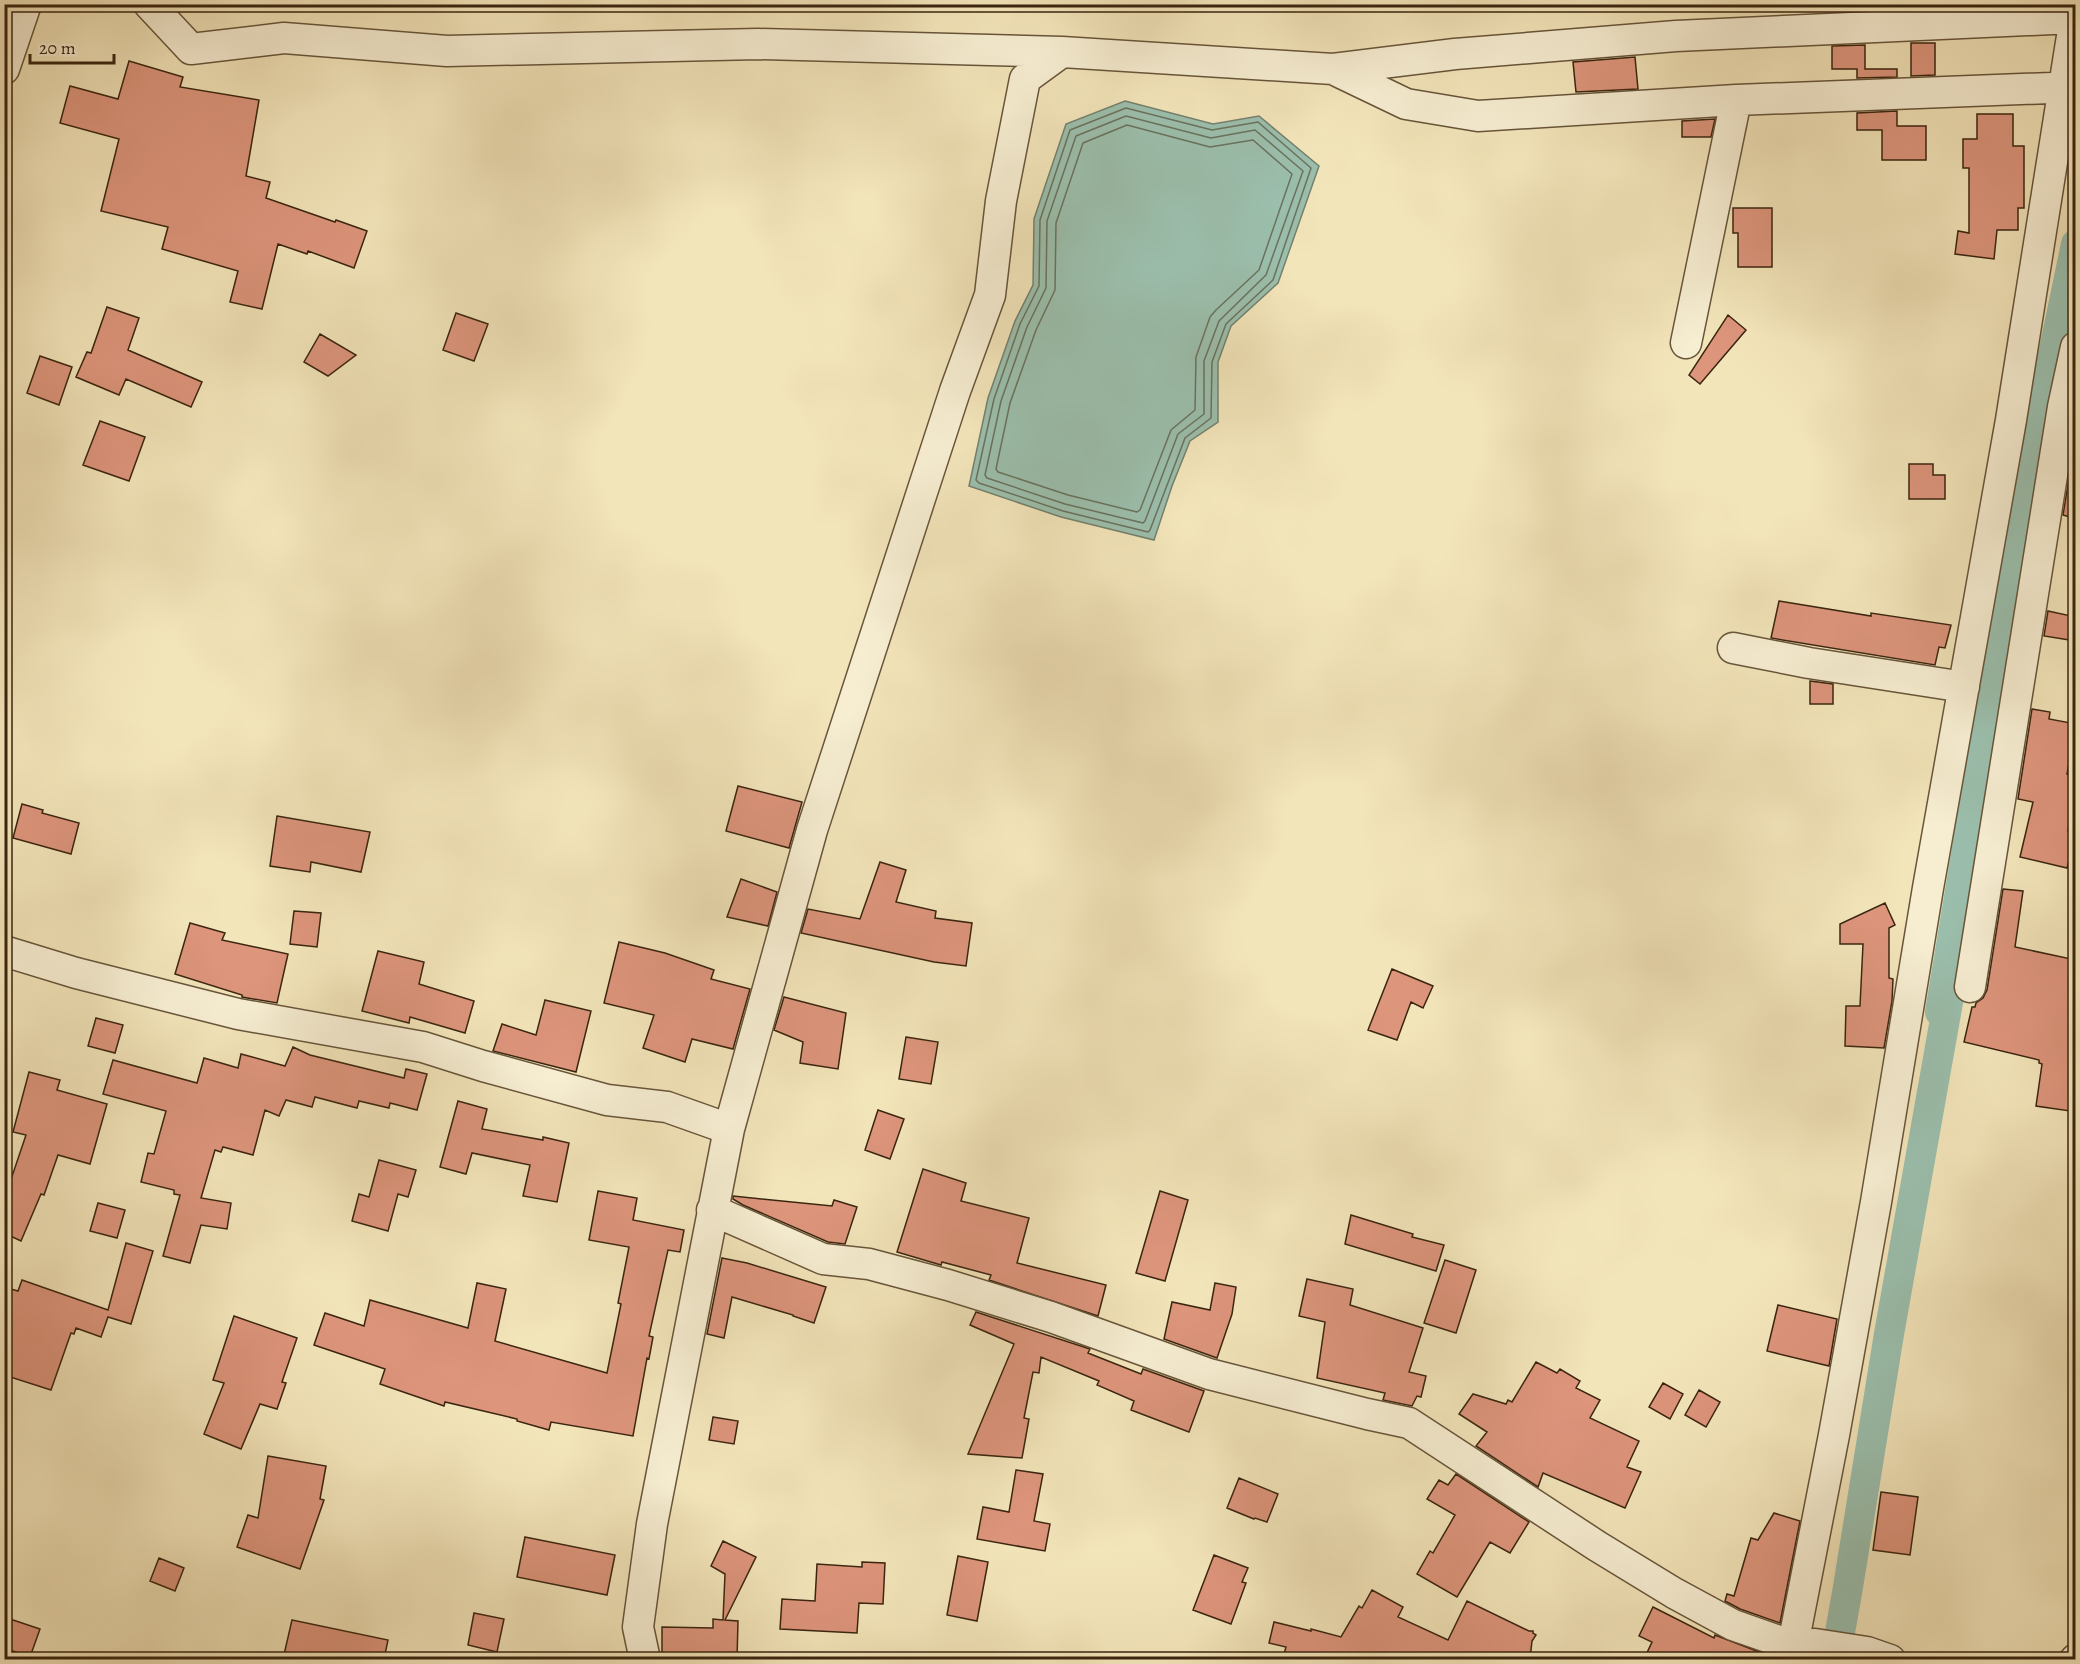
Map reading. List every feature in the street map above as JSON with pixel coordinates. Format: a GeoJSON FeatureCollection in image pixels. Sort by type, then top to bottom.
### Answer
{"type":"FeatureCollection","features":[{"type":"Feature","properties":{"kind":"street"},"geometry":{"type":"LineString","coordinates":[[4,69],[26,4]]}},
{"type":"Feature","properties":{"kind":"street"},"geometry":{"type":"LineString","coordinates":[[149,4],[191,49],[284,38],[447,51],[758,44],[1062,52],[1333,69],[1455,54],[1676,36],[2075,15],[2070,86],[1928,888],[1876,1202],[1795,1652]]}},
{"type":"Feature","properties":{"kind":"street"},"geometry":{"type":"LineString","coordinates":[[645,1659],[638,1627],[652,1524],[729,1129],[812,830],[955,391],[990,295],[1001,201],[1025,79],[1062,52]]}},
{"type":"Feature","properties":{"kind":"street"},"geometry":{"type":"LineString","coordinates":[[1333,69],[1406,104],[1478,116],[1736,100],[2070,86]]}},
{"type":"Feature","properties":{"kind":"street"},"geometry":{"type":"LineString","coordinates":[[1686,343],[1736,100]]}},
{"type":"Feature","properties":{"kind":"street"},"geometry":{"type":"LineString","coordinates":[[1970,987],[2063,407],[2076,347]]}},
{"type":"Feature","properties":{"kind":"street"},"geometry":{"type":"LineString","coordinates":[[1733,648],[1809,663],[1964,687]]}},
{"type":"Feature","properties":{"kind":"street"},"geometry":{"type":"LineString","coordinates":[[4,951],[76,973],[238,1014],[423,1047],[607,1100],[667,1107],[729,1129]]}},
{"type":"Feature","properties":{"kind":"street"},"geometry":{"type":"LineString","coordinates":[[712,1210],[824,1259],[869,1263],[948,1285],[1051,1317],[1209,1374],[1409,1423],[1597,1546],[1674,1593],[1733,1625],[1795,1652],[1879,1656]]}},
{"type":"Feature","properties":{"kind":"water"},"geometry":{"type":"Polygon","coordinates":[[[1125,101],[1213,124],[1259,116],[1319,166],[1278,283],[1231,326],[1218,362],[1218,422],[1190,441],[1154,540],[1061,517],[969,486],[988,398],[1015,321],[1033,285],[1034,219],[1066,124],[1125,101]]]}},
{"type":"Feature","properties":{"kind":"building"},"geometry":{"type":"Polygon","coordinates":[[[1911,43],[1935,43],[1935,75],[1911,76],[1911,43]]]}},
{"type":"Feature","properties":{"kind":"building"},"geometry":{"type":"Polygon","coordinates":[[[1865,45],[1865,69],[1897,69],[1897,77],[1857,78],[1857,69],[1832,69],[1832,46],[1865,45]]]}},
{"type":"Feature","properties":{"kind":"building"},"geometry":{"type":"Polygon","coordinates":[[[1635,57],[1638,89],[1576,92],[1573,62],[1635,57]]]}},
{"type":"Feature","properties":{"kind":"building"},"geometry":{"type":"Polygon","coordinates":[[[129,61],[183,77],[180,87],[259,100],[246,176],[270,182],[266,198],[367,231],[354,268],[308,251],[307,254],[278,244],[262,309],[230,302],[238,271],[162,249],[168,227],[101,211],[119,139],[60,123],[70,86],[118,99],[129,61]]]}},
{"type":"Feature","properties":{"kind":"building"},"geometry":{"type":"Polygon","coordinates":[[[1897,111],[1897,126],[1926,126],[1926,160],[1882,160],[1882,130],[1857,130],[1857,113],[1897,111]]]}},
{"type":"Feature","properties":{"kind":"building"},"geometry":{"type":"Polygon","coordinates":[[[1977,114],[2013,114],[2013,146],[2024,146],[2024,208],[2018,208],[2018,230],[1997,230],[1994,259],[1955,254],[1958,231],[1969,233],[1969,168],[1963,168],[1963,139],[1977,139],[1977,114]]]}},
{"type":"Feature","properties":{"kind":"building"},"geometry":{"type":"Polygon","coordinates":[[[1715,119],[1711,137],[1682,137],[1682,121],[1715,119]]]}},
{"type":"Feature","properties":{"kind":"building"},"geometry":{"type":"Polygon","coordinates":[[[1733,208],[1772,208],[1772,267],[1738,267],[1738,233],[1733,233],[1733,208]]]}},
{"type":"Feature","properties":{"kind":"building"},"geometry":{"type":"Polygon","coordinates":[[[107,307],[139,318],[128,350],[202,382],[191,407],[126,379],[119,395],[76,377],[87,352],[91,353],[107,307]]]}},
{"type":"Feature","properties":{"kind":"building"},"geometry":{"type":"Polygon","coordinates":[[[456,313],[488,324],[474,361],[443,350],[456,313]]]}},
{"type":"Feature","properties":{"kind":"building"},"geometry":{"type":"Polygon","coordinates":[[[1728,315],[1746,330],[1700,384],[1689,375],[1728,315]]]}},
{"type":"Feature","properties":{"kind":"building"},"geometry":{"type":"Polygon","coordinates":[[[320,334],[356,355],[328,376],[304,362],[320,334]]]}},
{"type":"Feature","properties":{"kind":"building"},"geometry":{"type":"Polygon","coordinates":[[[40,356],[72,367],[59,405],[27,393],[40,356]]]}},
{"type":"Feature","properties":{"kind":"building"},"geometry":{"type":"Polygon","coordinates":[[[100,421],[145,437],[129,481],[83,465],[100,421]]]}},
{"type":"Feature","properties":{"kind":"building"},"geometry":{"type":"Polygon","coordinates":[[[2076,443],[2076,519],[2063,515],[2076,443]]]}},
{"type":"Feature","properties":{"kind":"building"},"geometry":{"type":"Polygon","coordinates":[[[1909,464],[1933,464],[1933,475],[1945,475],[1945,499],[1909,499],[1909,464]]]}},
{"type":"Feature","properties":{"kind":"building"},"geometry":{"type":"Polygon","coordinates":[[[1779,601],[1871,616],[1871,613],[1951,625],[1945,648],[1939,647],[1935,665],[1771,638],[1779,601]]]}},
{"type":"Feature","properties":{"kind":"building"},"geometry":{"type":"Polygon","coordinates":[[[2048,611],[2076,617],[2076,641],[2044,636],[2048,611]]]}},
{"type":"Feature","properties":{"kind":"building"},"geometry":{"type":"Polygon","coordinates":[[[1810,681],[1833,684],[1833,704],[1810,704],[1810,681]]]}},
{"type":"Feature","properties":{"kind":"building"},"geometry":{"type":"Polygon","coordinates":[[[2032,709],[2050,712],[2049,719],[2076,724],[2067,774],[2076,775],[2068,831],[2076,833],[2067,868],[2020,857],[2033,802],[2018,799],[2032,709]]]}},
{"type":"Feature","properties":{"kind":"building"},"geometry":{"type":"Polygon","coordinates":[[[738,786],[802,802],[789,848],[726,831],[738,786]]]}},
{"type":"Feature","properties":{"kind":"building"},"geometry":{"type":"Polygon","coordinates":[[[22,804],[43,810],[42,813],[79,823],[71,854],[13,838],[22,804]]]}},
{"type":"Feature","properties":{"kind":"building"},"geometry":{"type":"Polygon","coordinates":[[[277,816],[370,832],[361,872],[311,862],[310,872],[270,866],[277,816]]]}},
{"type":"Feature","properties":{"kind":"building"},"geometry":{"type":"Polygon","coordinates":[[[880,862],[906,870],[896,902],[936,911],[935,918],[972,923],[966,966],[934,962],[801,933],[808,909],[860,919],[880,862]]]}},
{"type":"Feature","properties":{"kind":"building"},"geometry":{"type":"Polygon","coordinates":[[[741,879],[777,892],[768,926],[727,917],[741,879]]]}},
{"type":"Feature","properties":{"kind":"building"},"geometry":{"type":"Polygon","coordinates":[[[2003,889],[2023,891],[2015,947],[2076,960],[2076,1079],[2070,1111],[2036,1106],[2042,1064],[2039,1060],[1964,1042],[1972,1007],[1975,1007],[1976,1003],[1983,998],[1987,990],[2003,889]]]}},
{"type":"Feature","properties":{"kind":"building"},"geometry":{"type":"Polygon","coordinates":[[[1885,903],[1895,925],[1889,928],[1889,978],[1893,979],[1892,1001],[1884,1048],[1845,1046],[1846,1006],[1860,1006],[1863,944],[1840,944],[1840,924],[1885,903]]]}},
{"type":"Feature","properties":{"kind":"building"},"geometry":{"type":"Polygon","coordinates":[[[294,911],[321,913],[317,947],[290,944],[294,911]]]}},
{"type":"Feature","properties":{"kind":"building"},"geometry":{"type":"Polygon","coordinates":[[[190,923],[225,933],[222,940],[288,954],[277,1003],[242,997],[242,995],[175,974],[190,923]]]}},
{"type":"Feature","properties":{"kind":"building"},"geometry":{"type":"Polygon","coordinates":[[[619,942],[665,953],[714,970],[711,979],[750,989],[733,1049],[692,1039],[685,1062],[643,1048],[654,1015],[604,1003],[619,942]]]}},
{"type":"Feature","properties":{"kind":"building"},"geometry":{"type":"Polygon","coordinates":[[[378,951],[424,962],[419,984],[474,1001],[465,1033],[410,1017],[409,1023],[362,1011],[378,951]]]}},
{"type":"Feature","properties":{"kind":"building"},"geometry":{"type":"Polygon","coordinates":[[[1392,969],[1433,986],[1423,1008],[1411,1002],[1397,1040],[1368,1030],[1392,969]]]}},
{"type":"Feature","properties":{"kind":"building"},"geometry":{"type":"Polygon","coordinates":[[[784,997],[846,1013],[838,1069],[800,1063],[803,1042],[774,1030],[784,997]]]}},
{"type":"Feature","properties":{"kind":"building"},"geometry":{"type":"Polygon","coordinates":[[[545,1000],[591,1011],[576,1072],[493,1051],[502,1024],[536,1035],[545,1000]]]}},
{"type":"Feature","properties":{"kind":"building"},"geometry":{"type":"Polygon","coordinates":[[[96,1018],[123,1025],[115,1053],[88,1046],[96,1018]]]}},
{"type":"Feature","properties":{"kind":"building"},"geometry":{"type":"Polygon","coordinates":[[[906,1037],[938,1042],[931,1084],[899,1079],[906,1037]]]}},
{"type":"Feature","properties":{"kind":"building"},"geometry":{"type":"Polygon","coordinates":[[[293,1047],[310,1055],[404,1078],[406,1069],[427,1074],[417,1110],[390,1103],[389,1108],[359,1101],[357,1108],[315,1097],[312,1107],[286,1100],[279,1116],[265,1110],[253,1155],[223,1147],[221,1152],[215,1150],[201,1198],[231,1203],[227,1229],[201,1225],[190,1263],[163,1256],[180,1195],[174,1194],[174,1190],[141,1182],[148,1153],[154,1154],[166,1111],[103,1094],[113,1060],[197,1083],[204,1058],[238,1068],[241,1054],[285,1066],[293,1047]]]}},
{"type":"Feature","properties":{"kind":"building"},"geometry":{"type":"Polygon","coordinates":[[[29,1072],[60,1080],[57,1090],[107,1104],[90,1164],[58,1155],[44,1195],[41,1194],[21,1241],[4,1233],[4,1200],[26,1135],[13,1132],[29,1072]]]}},
{"type":"Feature","properties":{"kind":"building"},"geometry":{"type":"Polygon","coordinates":[[[458,1101],[487,1109],[482,1129],[569,1143],[557,1202],[523,1196],[530,1165],[472,1153],[466,1174],[440,1167],[458,1101]]]}},
{"type":"Feature","properties":{"kind":"building"},"geometry":{"type":"Polygon","coordinates":[[[878,1110],[904,1119],[890,1159],[865,1150],[878,1110]]]}},
{"type":"Feature","properties":{"kind":"building"},"geometry":{"type":"Polygon","coordinates":[[[379,1160],[416,1170],[408,1197],[398,1194],[388,1231],[352,1221],[359,1194],[369,1197],[379,1160]]]}},
{"type":"Feature","properties":{"kind":"building"},"geometry":{"type":"Polygon","coordinates":[[[923,1169],[966,1183],[961,1201],[1029,1218],[1017,1263],[1106,1285],[1098,1316],[989,1280],[991,1275],[942,1262],[941,1265],[897,1252],[923,1169]]]}},
{"type":"Feature","properties":{"kind":"building"},"geometry":{"type":"Polygon","coordinates":[[[598,1191],[637,1198],[633,1220],[684,1230],[680,1252],[668,1250],[649,1336],[653,1337],[633,1436],[551,1422],[549,1430],[517,1421],[517,1419],[445,1402],[444,1406],[380,1384],[385,1369],[314,1345],[325,1313],[364,1326],[370,1300],[468,1328],[477,1283],[506,1289],[495,1341],[607,1373],[621,1304],[618,1303],[629,1247],[589,1240],[598,1191]]]}},
{"type":"Feature","properties":{"kind":"building"},"geometry":{"type":"Polygon","coordinates":[[[1160,1191],[1188,1200],[1165,1281],[1136,1273],[1160,1191]]]}},
{"type":"Feature","properties":{"kind":"building"},"geometry":{"type":"Polygon","coordinates":[[[733,1196],[832,1206],[834,1200],[857,1207],[845,1244],[828,1242],[743,1205],[733,1199],[733,1196]]]}},
{"type":"Feature","properties":{"kind":"building"},"geometry":{"type":"Polygon","coordinates":[[[98,1203],[125,1210],[117,1238],[90,1231],[98,1203]]]}},
{"type":"Feature","properties":{"kind":"building"},"geometry":{"type":"Polygon","coordinates":[[[1351,1215],[1413,1234],[1412,1237],[1444,1245],[1436,1271],[1345,1244],[1351,1215]]]}},
{"type":"Feature","properties":{"kind":"building"},"geometry":{"type":"Polygon","coordinates":[[[126,1243],[153,1251],[131,1324],[108,1317],[101,1337],[76,1328],[74,1334],[71,1333],[51,1390],[4,1375],[4,1287],[18,1291],[22,1280],[108,1310],[126,1243]]]}},
{"type":"Feature","properties":{"kind":"building"},"geometry":{"type":"Polygon","coordinates":[[[722,1258],[747,1263],[826,1287],[814,1323],[732,1297],[724,1338],[707,1334],[722,1258]]]}},
{"type":"Feature","properties":{"kind":"building"},"geometry":{"type":"Polygon","coordinates":[[[1445,1260],[1476,1270],[1456,1333],[1424,1323],[1445,1260]]]}},
{"type":"Feature","properties":{"kind":"building"},"geometry":{"type":"Polygon","coordinates":[[[1307,1279],[1353,1289],[1350,1305],[1423,1328],[1409,1372],[1426,1376],[1421,1397],[1417,1396],[1412,1406],[1383,1400],[1385,1393],[1317,1378],[1325,1322],[1299,1316],[1307,1279]]]}},
{"type":"Feature","properties":{"kind":"building"},"geometry":{"type":"Polygon","coordinates":[[[1215,1283],[1236,1287],[1232,1314],[1217,1358],[1164,1339],[1172,1302],[1210,1310],[1215,1283]]]}},
{"type":"Feature","properties":{"kind":"building"},"geometry":{"type":"Polygon","coordinates":[[[1778,1305],[1837,1319],[1829,1366],[1767,1351],[1778,1305]]]}},
{"type":"Feature","properties":{"kind":"building"},"geometry":{"type":"Polygon","coordinates":[[[976,1312],[1090,1349],[1088,1353],[1141,1374],[1143,1369],[1204,1391],[1189,1432],[1131,1410],[1134,1401],[1097,1385],[1099,1381],[1041,1357],[1039,1373],[1033,1372],[1024,1418],[1029,1419],[1022,1458],[968,1454],[1014,1344],[970,1325],[976,1312]]]}},
{"type":"Feature","properties":{"kind":"building"},"geometry":{"type":"Polygon","coordinates":[[[234,1316],[297,1338],[282,1382],[286,1383],[277,1409],[260,1404],[241,1449],[204,1434],[224,1383],[213,1380],[234,1316]]]}},
{"type":"Feature","properties":{"kind":"building"},"geometry":{"type":"Polygon","coordinates":[[[1536,1362],[1557,1373],[1560,1369],[1580,1381],[1576,1388],[1600,1400],[1590,1418],[1639,1441],[1627,1467],[1641,1472],[1625,1508],[1543,1473],[1538,1487],[1476,1446],[1487,1432],[1459,1414],[1473,1394],[1506,1404],[1508,1400],[1512,1402],[1536,1362]]]}},
{"type":"Feature","properties":{"kind":"building"},"geometry":{"type":"Polygon","coordinates":[[[1663,1383],[1683,1394],[1670,1419],[1649,1407],[1663,1383]]]}},
{"type":"Feature","properties":{"kind":"building"},"geometry":{"type":"Polygon","coordinates":[[[1699,1390],[1720,1402],[1706,1427],[1685,1415],[1699,1390]]]}},
{"type":"Feature","properties":{"kind":"building"},"geometry":{"type":"Polygon","coordinates":[[[713,1417],[738,1421],[734,1444],[709,1440],[713,1417]]]}},
{"type":"Feature","properties":{"kind":"building"},"geometry":{"type":"Polygon","coordinates":[[[268,1456],[326,1466],[320,1499],[324,1500],[300,1569],[237,1547],[248,1515],[258,1518],[268,1456]]]}},
{"type":"Feature","properties":{"kind":"building"},"geometry":{"type":"Polygon","coordinates":[[[1016,1470],[1043,1474],[1034,1521],[1050,1524],[1045,1551],[977,1539],[983,1507],[1009,1512],[1016,1470]]]}},
{"type":"Feature","properties":{"kind":"building"},"geometry":{"type":"Polygon","coordinates":[[[1456,1474],[1529,1522],[1510,1553],[1490,1542],[1457,1597],[1417,1574],[1430,1551],[1433,1553],[1455,1515],[1427,1499],[1439,1480],[1448,1485],[1456,1474]]]}},
{"type":"Feature","properties":{"kind":"building"},"geometry":{"type":"Polygon","coordinates":[[[1239,1478],[1278,1494],[1267,1522],[1227,1508],[1239,1478]]]}},
{"type":"Feature","properties":{"kind":"building"},"geometry":{"type":"Polygon","coordinates":[[[1881,1492],[1918,1497],[1910,1555],[1873,1550],[1881,1492]]]}},
{"type":"Feature","properties":{"kind":"building"},"geometry":{"type":"Polygon","coordinates":[[[1774,1513],[1800,1521],[1780,1623],[1740,1609],[1725,1601],[1727,1594],[1734,1596],[1751,1538],[1758,1540],[1774,1513]]]}},
{"type":"Feature","properties":{"kind":"building"},"geometry":{"type":"Polygon","coordinates":[[[525,1537],[615,1555],[607,1595],[517,1577],[525,1537]]]}},
{"type":"Feature","properties":{"kind":"building"},"geometry":{"type":"Polygon","coordinates":[[[723,1541],[756,1557],[725,1620],[738,1621],[737,1659],[679,1659],[679,1657],[662,1656],[662,1627],[713,1628],[713,1619],[723,1620],[725,1574],[711,1566],[723,1541]]]}},
{"type":"Feature","properties":{"kind":"building"},"geometry":{"type":"Polygon","coordinates":[[[1214,1555],[1248,1568],[1242,1582],[1246,1583],[1231,1624],[1193,1610],[1214,1555]]]}},
{"type":"Feature","properties":{"kind":"building"},"geometry":{"type":"Polygon","coordinates":[[[958,1556],[988,1562],[977,1621],[947,1615],[958,1556]]]}},
{"type":"Feature","properties":{"kind":"building"},"geometry":{"type":"Polygon","coordinates":[[[159,1558],[184,1568],[175,1591],[150,1581],[159,1558]]]}},
{"type":"Feature","properties":{"kind":"building"},"geometry":{"type":"Polygon","coordinates":[[[862,1562],[885,1563],[883,1604],[859,1603],[857,1633],[780,1629],[782,1599],[815,1601],[817,1564],[862,1567],[862,1562]]]}},
{"type":"Feature","properties":{"kind":"building"},"geometry":{"type":"Polygon","coordinates":[[[1372,1590],[1403,1607],[1398,1617],[1448,1640],[1467,1601],[1533,1631],[1536,1635],[1532,1641],[1530,1659],[1308,1659],[1284,1654],[1286,1647],[1269,1643],[1274,1622],[1341,1637],[1359,1606],[1362,1608],[1372,1590]]]}},
{"type":"Feature","properties":{"kind":"building"},"geometry":{"type":"Polygon","coordinates":[[[1653,1607],[1714,1638],[1715,1635],[1767,1655],[1766,1659],[1644,1659],[1652,1642],[1639,1636],[1653,1607]]]}},
{"type":"Feature","properties":{"kind":"building"},"geometry":{"type":"Polygon","coordinates":[[[474,1613],[504,1619],[497,1652],[468,1645],[474,1613]]]}},
{"type":"Feature","properties":{"kind":"building"},"geometry":{"type":"Polygon","coordinates":[[[4,1617],[40,1629],[30,1657],[4,1648],[4,1617]]]}},
{"type":"Feature","properties":{"kind":"building"},"geometry":{"type":"Polygon","coordinates":[[[292,1620],[388,1640],[384,1659],[283,1659],[292,1620]]]}},
{"type":"Feature","properties":{"kind":"waterway"},"geometry":{"type":"LineString","coordinates":[[1940,1012],[2031,460],[2076,244]]}},
{"type":"Feature","properties":{"kind":"waterway"},"geometry":{"type":"LineString","coordinates":[[1835,1660],[1889,1334],[1950,991]]}}]}
